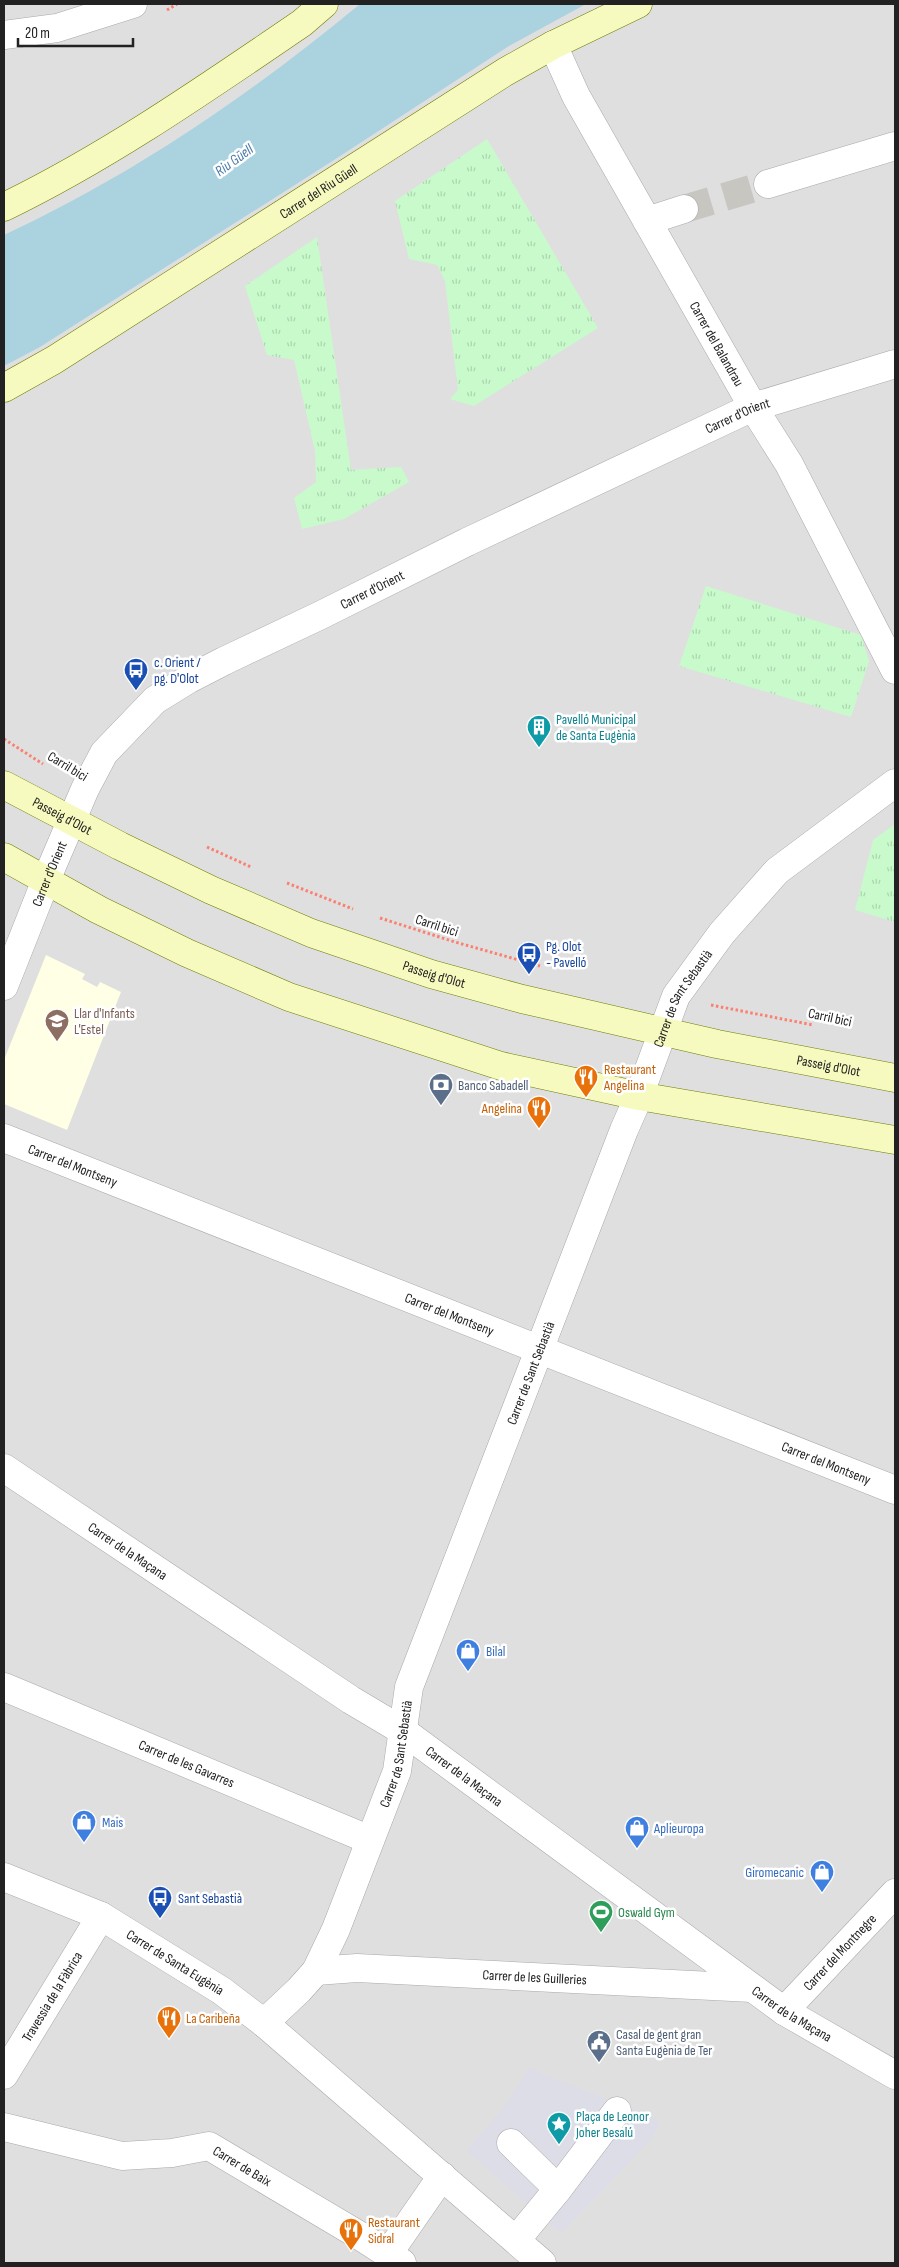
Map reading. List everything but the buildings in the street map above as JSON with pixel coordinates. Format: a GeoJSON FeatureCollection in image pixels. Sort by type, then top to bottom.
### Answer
{"type":"FeatureCollection","features":[{"type":"Feature","properties":{"kind":"main road"},"geometry":{"type":"LineString","coordinates":[[4,207],[48,186],[138,132],[302,23],[324,4]]}},
{"type":"Feature","properties":{"kind":"main road","name":"Carrer del Riu Güell"},"geometry":{"type":"LineString","coordinates":[[4,388],[54,360],[348,171],[553,45],[638,4]]}},
{"type":"Feature","properties":{"kind":"main road","name":"Passeig d'Olot"},"geometry":{"type":"LineString","coordinates":[[4,785],[71,821],[211,890],[311,933],[430,974],[522,1000],[663,1030],[717,1044],[895,1078]]}},
{"type":"Feature","properties":{"kind":"main road"},"geometry":{"type":"LineString","coordinates":[[4,857],[99,910],[187,954],[289,997],[501,1066],[639,1096],[895,1140]]}},
{"type":"Feature","properties":{"kind":"street"},"geometry":{"type":"LineString","coordinates":[[4,36],[57,28],[133,4]]}},
{"type":"Feature","properties":{"kind":"street","name":"Carrer del Balandrau"},"geometry":{"type":"LineString","coordinates":[[553,45],[576,96],[753,407],[789,464],[895,670]]}},
{"type":"Feature","properties":{"kind":"street"},"geometry":{"type":"LineString","coordinates":[[768,184],[895,146]]}},
{"type":"Feature","properties":{"kind":"street"},"geometry":{"type":"LineString","coordinates":[[647,221],[684,209]]}},
{"type":"Feature","properties":{"kind":"street","name":"Carrer d'Orient"},"geometry":{"type":"LineString","coordinates":[[4,986],[71,821],[104,753],[155,700],[189,679],[467,542],[753,407],[895,364]]}},
{"type":"Feature","properties":{"kind":"street","name":"Carrer de Sant Sebastià"},"geometry":{"type":"LineString","coordinates":[[264,2023],[316,1971],[336,1929],[397,1771],[409,1687],[541,1350],[675,999],[722,933],[777,871],[895,783]]}},
{"type":"Feature","properties":{"kind":"street","name":"Carrer del Montseny"},"geometry":{"type":"LineString","coordinates":[[4,1138],[895,1490]]}},
{"type":"Feature","properties":{"kind":"street","name":"Carrer de la Maçana"},"geometry":{"type":"LineString","coordinates":[[4,1468],[351,1700],[403,1731],[784,2012],[895,2075]]}},
{"type":"Feature","properties":{"kind":"street","name":"Carrer de les Gavarres"},"geometry":{"type":"LineString","coordinates":[[4,1687],[370,1840]]}},
{"type":"Feature","properties":{"kind":"street","name":"Carrer de Santa Eugènia"},"geometry":{"type":"LineString","coordinates":[[4,1877],[101,1916],[222,1991],[264,2023],[542,2263]]}},
{"type":"Feature","properties":{"kind":"street","name":"Carrer del Montnegre"},"geometry":{"type":"LineString","coordinates":[[784,2012],[895,1893]]}},
{"type":"Feature","properties":{"kind":"street","name":"Travessia de la Fàbrica"},"geometry":{"type":"LineString","coordinates":[[4,2075],[101,1916]]}},
{"type":"Feature","properties":{"kind":"street","name":"Carrer de les Guilleries"},"geometry":{"type":"LineString","coordinates":[[316,1971],[357,1968],[752,1988]]}},
{"type":"Feature","properties":{"kind":"street"},"geometry":{"type":"LineString","coordinates":[[516,2240],[617,2110]]}},
{"type":"Feature","properties":{"kind":"street","name":"Carrer de Baix"},"geometry":{"type":"LineString","coordinates":[[4,2127],[122,2156],[172,2153],[209,2146],[395,2259]]}},
{"type":"Feature","properties":{"kind":"street"},"geometry":{"type":"LineString","coordinates":[[511,2143],[558,2188]]}},
{"type":"Feature","properties":{"kind":"street"},"geometry":{"type":"LineString","coordinates":[[395,2259],[442,2176]]}},
{"type":"Feature","properties":{"kind":"path","name":"Carril bici"},"geometry":{"type":"LineString","coordinates":[[4,739],[85,790]]}},
{"type":"Feature","properties":{"kind":"path"},"geometry":{"type":"LineString","coordinates":[[201,844],[255,869]]}},
{"type":"Feature","properties":{"kind":"path"},"geometry":{"type":"LineString","coordinates":[[282,881],[358,910]]}},
{"type":"Feature","properties":{"kind":"path","name":"Carril bici"},"geometry":{"type":"LineString","coordinates":[[375,916],[455,942],[546,967]]}},
{"type":"Feature","properties":{"kind":"path","name":"Carril bici"},"geometry":{"type":"LineString","coordinates":[[675,999],[759,1013],[817,1026]]}},
{"type":"Feature","properties":{"kind":"shaded area"},"geometry":{"type":"Polygon","coordinates":[[[4,4],[895,4],[895,2263],[4,2263],[4,4]]]}},
{"type":"Feature","properties":{"kind":"shaded area","name":"Llar d'Infants L'Estel"},"geometry":{"type":"Polygon","coordinates":[[[46,955],[85,974],[82,979],[97,987],[100,982],[121,992],[67,1130],[4,1104],[4,1060],[46,955]]]}},
{"type":"Feature","properties":{"kind":"shaded area","name":"Plaça de Leonor Joher Besalú"},"geometry":{"type":"Polygon","coordinates":[[[529,2068],[660,2120],[652,2139],[561,2233],[466,2151],[503,2108],[529,2068]]]}},
{"type":"Feature","properties":{"kind":"green space"},"geometry":{"type":"Polygon","coordinates":[[[487,139],[598,328],[474,406],[450,399],[458,390],[445,281],[437,265],[409,259],[395,201],[487,139]]]}},
{"type":"Feature","properties":{"kind":"green space"},"geometry":{"type":"Polygon","coordinates":[[[317,237],[351,470],[401,467],[409,482],[344,519],[302,529],[294,498],[316,482],[315,451],[294,360],[267,355],[245,286],[317,237]]]}},
{"type":"Feature","properties":{"kind":"green space"},"geometry":{"type":"Polygon","coordinates":[[[706,586],[861,635],[869,661],[851,717],[679,666],[706,586]]]}},
{"type":"Feature","properties":{"kind":"green space"},"geometry":{"type":"Polygon","coordinates":[[[895,824],[895,922],[855,910],[873,840],[895,824]]]}},
{"type":"Feature","properties":{"kind":"water","name":"Riu Güell"},"geometry":{"type":"Polygon","coordinates":[[[360,4],[586,4],[509,46],[40,347],[4,366],[4,235],[52,212],[99,186],[189,131],[276,70],[360,4]]]}},
{"type":"Feature","properties":{"kind":"tunnel"},"geometry":{"type":"LineString","coordinates":[[684,209],[768,184]]}},
{"type":"Feature","properties":{"kind":"place","name":"c. Orient / pg. D'Olot"},"geometry":{"type":"Point","coordinates":[136,691]}},
{"type":"Feature","properties":{"kind":"place","name":"Pavelló Municipal de Santa Eugènia"},"geometry":{"type":"Point","coordinates":[539,748]}},
{"type":"Feature","properties":{"kind":"place","name":"Pg. Olot - Pavelló"},"geometry":{"type":"Point","coordinates":[529,975]}},
{"type":"Feature","properties":{"kind":"place","name":"Llar d'Infants L'Estel"},"geometry":{"type":"Point","coordinates":[57,1042]}},
{"type":"Feature","properties":{"kind":"place","name":"Restaurant Angelina"},"geometry":{"type":"Point","coordinates":[586,1098]}},
{"type":"Feature","properties":{"kind":"place","name":"Banco Sabadell"},"geometry":{"type":"Point","coordinates":[441,1106]}},
{"type":"Feature","properties":{"kind":"place","name":"Angelina"},"geometry":{"type":"Point","coordinates":[539,1129]}},
{"type":"Feature","properties":{"kind":"place","name":"Bilal"},"geometry":{"type":"Point","coordinates":[468,1672]}},
{"type":"Feature","properties":{"kind":"place","name":"Mais"},"geometry":{"type":"Point","coordinates":[84,1843]}},
{"type":"Feature","properties":{"kind":"place","name":"Aplieuropa"},"geometry":{"type":"Point","coordinates":[637,1849]}},
{"type":"Feature","properties":{"kind":"place","name":"Giromecanic"},"geometry":{"type":"Point","coordinates":[822,1893]}},
{"type":"Feature","properties":{"kind":"place","name":"Sant Sebastià"},"geometry":{"type":"Point","coordinates":[160,1919]}},
{"type":"Feature","properties":{"kind":"place","name":"Oswald Gym"},"geometry":{"type":"Point","coordinates":[601,1933]}},
{"type":"Feature","properties":{"kind":"place","name":"La Caribeña"},"geometry":{"type":"Point","coordinates":[169,2039]}},
{"type":"Feature","properties":{"kind":"place","name":"Casal de gent gran Santa Eugènia de Ter"},"geometry":{"type":"Point","coordinates":[599,2063]}},
{"type":"Feature","properties":{"kind":"place","name":"Plaça de Leonor Joher Besalú"},"geometry":{"type":"Point","coordinates":[559,2145]}},
{"type":"Feature","properties":{"kind":"place","name":"Restaurant Sidral"},"geometry":{"type":"Point","coordinates":[351,2251]}}]}
